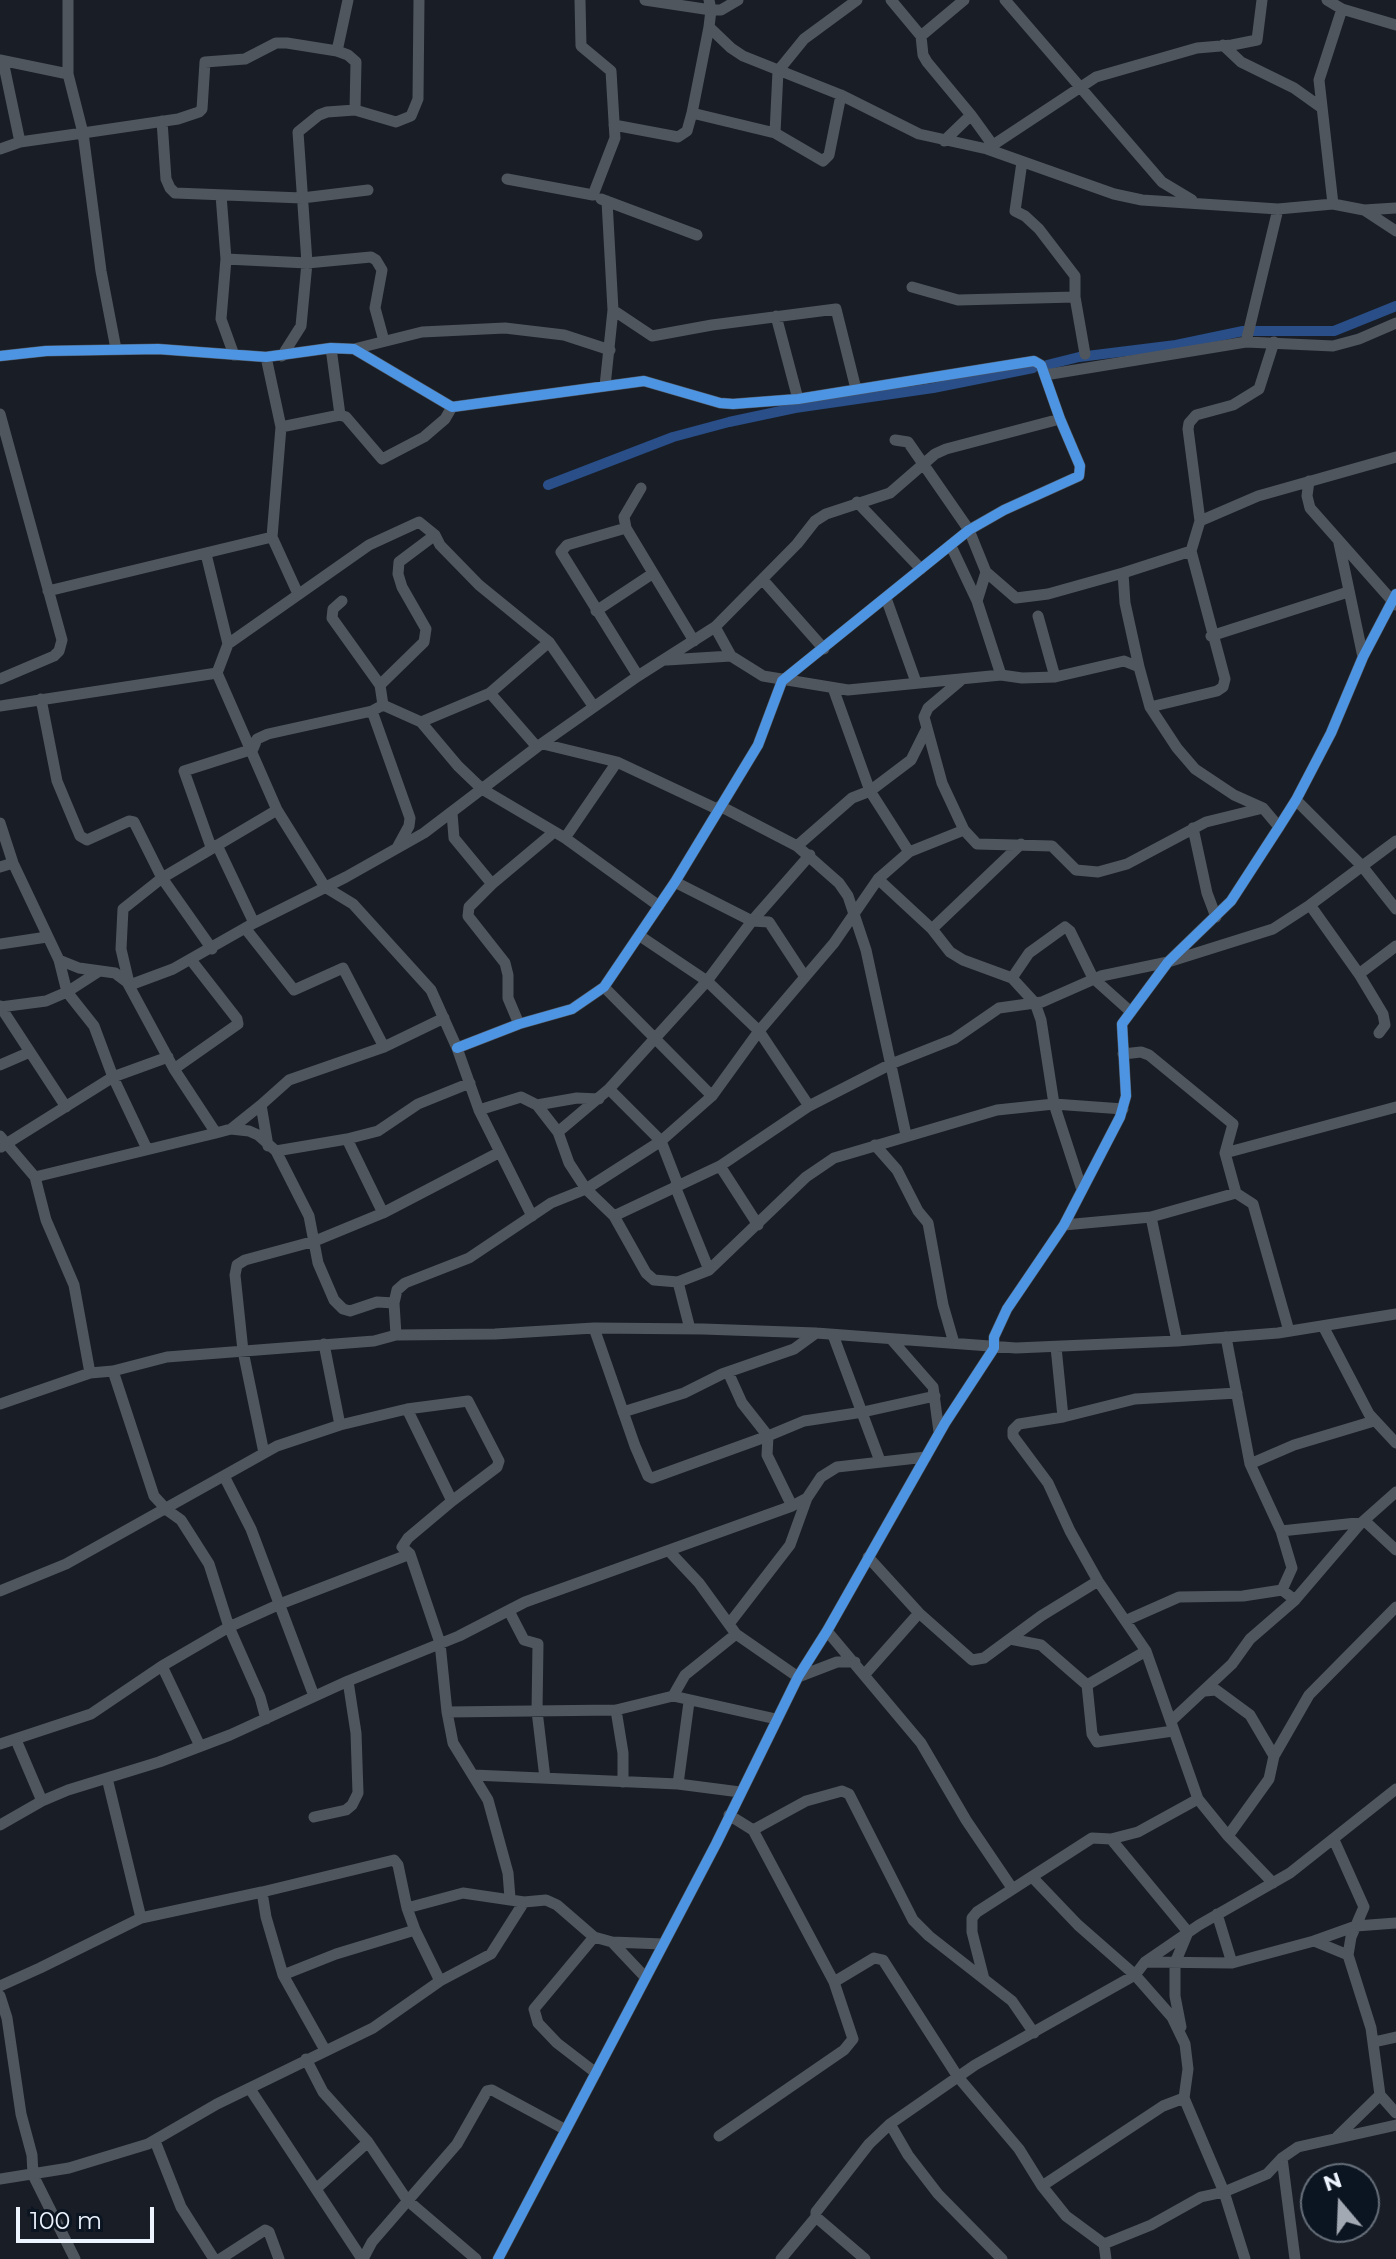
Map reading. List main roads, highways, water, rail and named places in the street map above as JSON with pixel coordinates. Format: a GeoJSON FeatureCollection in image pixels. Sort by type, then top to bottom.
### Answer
{"type":"FeatureCollection","features":[{"type":"Feature","properties":{"kind":"waterway"},"geometry":{"type":"LineString","coordinates":[[1047,365],[1079,357],[1176,345],[1243,331],[1334,331],[1396,306]]}},
{"type":"Feature","properties":{"kind":"waterway"},"geometry":{"type":"LineString","coordinates":[[548,485],[673,437],[729,422],[1033,368]]}}]}
